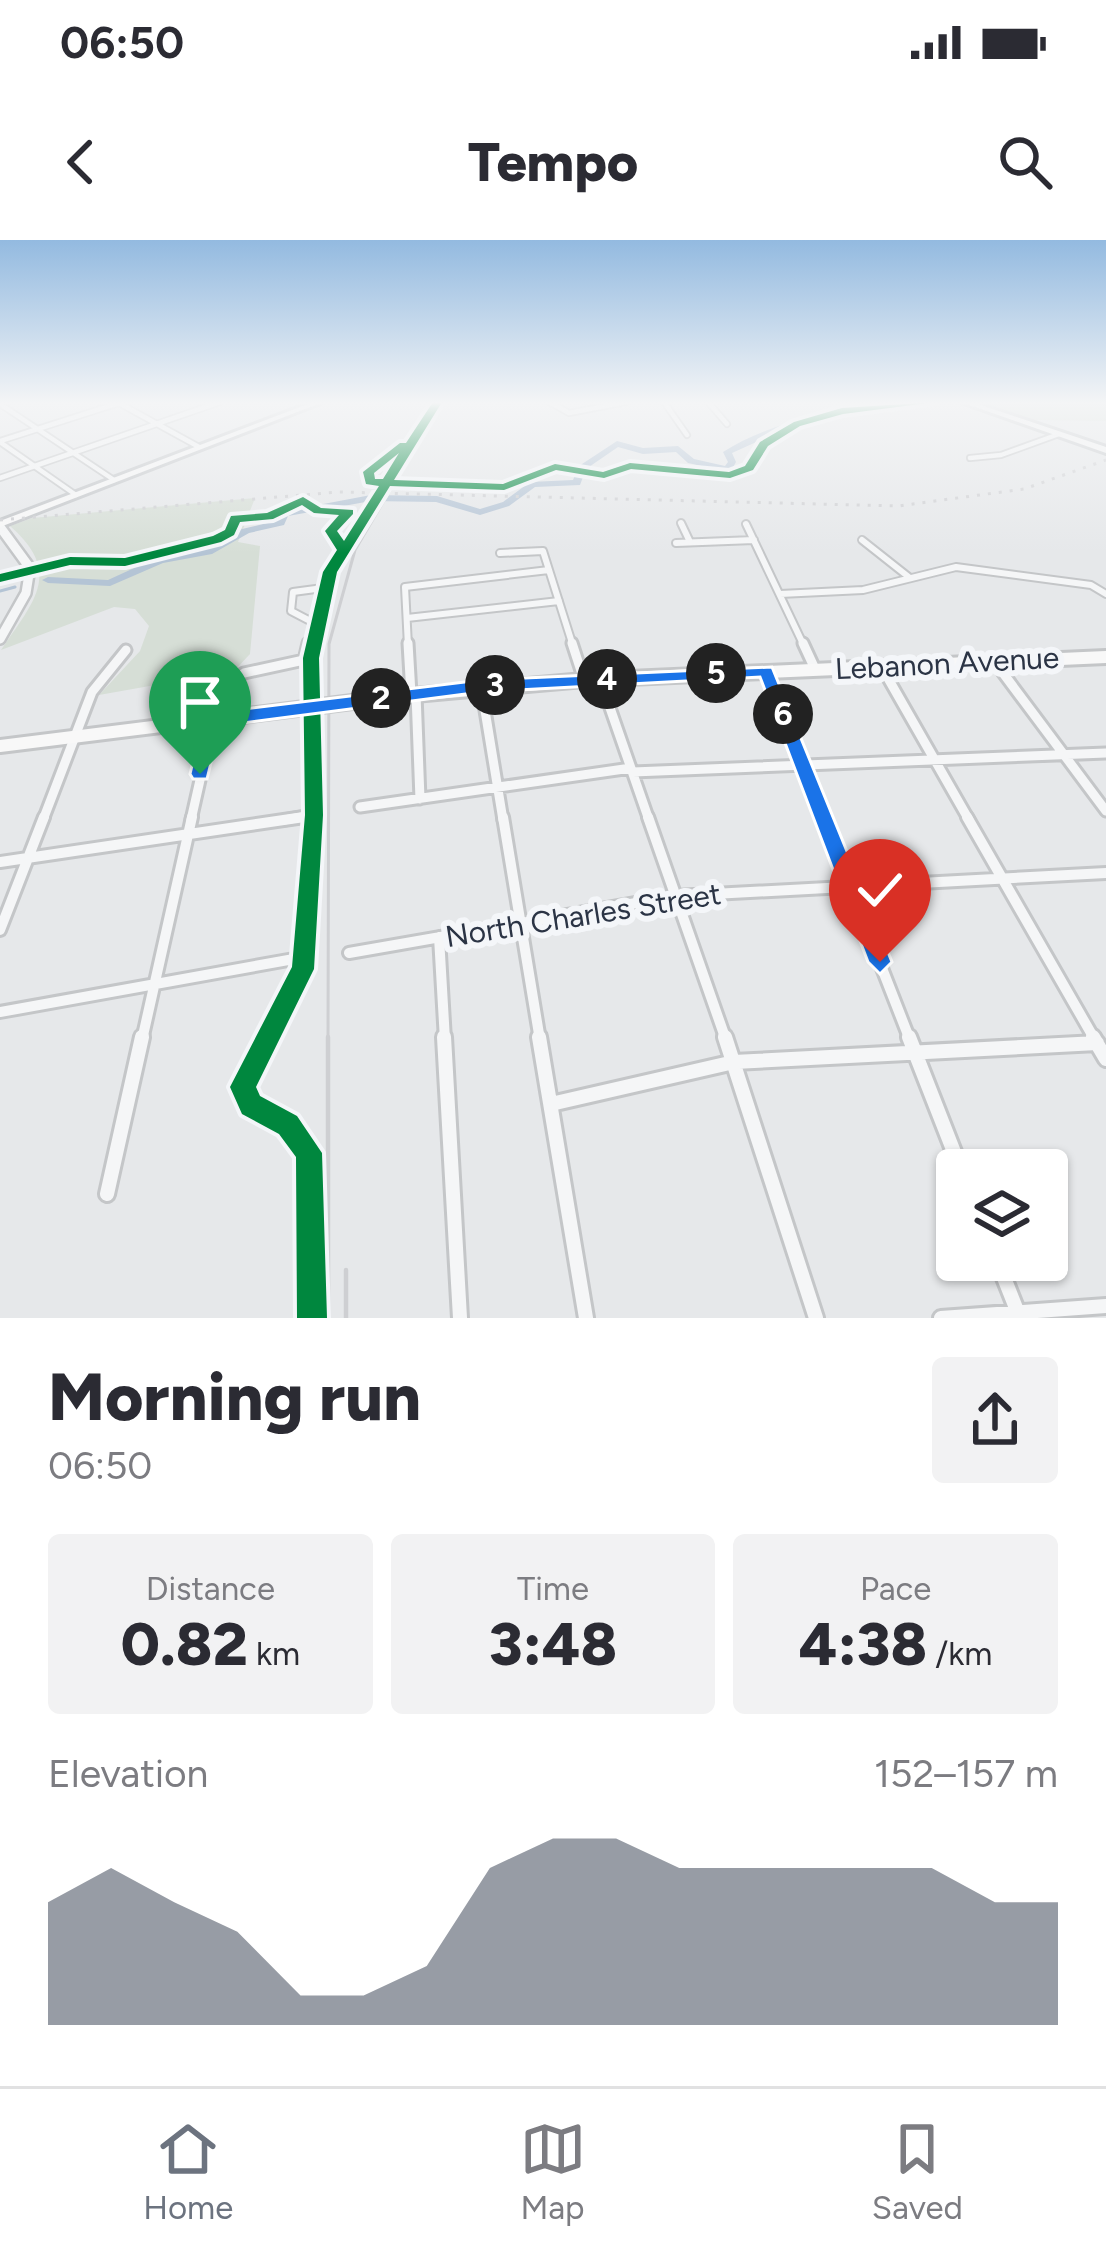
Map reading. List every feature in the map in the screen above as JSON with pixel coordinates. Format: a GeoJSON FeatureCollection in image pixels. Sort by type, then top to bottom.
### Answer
{"type":"FeatureCollection","features":[{"type":"Feature","properties":{"kind":"main road"},"geometry":{"type":"LineString","coordinates":[[0,526],[189,452]]}},
{"type":"Feature","properties":{"kind":"main road","name":"Lebanon Avenue"},"geometry":{"type":"LineString","coordinates":[[0,746],[481,686],[1106,657]]}},
{"type":"Feature","properties":{"kind":"street"},"geometry":{"type":"LineString","coordinates":[[15,452],[76,495]]}},
{"type":"Feature","properties":{"kind":"street"},"geometry":{"type":"LineString","coordinates":[[970,458],[1008,452]]}},
{"type":"Feature","properties":{"kind":"street"},"geometry":{"type":"LineString","coordinates":[[0,478],[73,453],[114,481]]}},
{"type":"Feature","properties":{"kind":"street"},"geometry":{"type":"LineString","coordinates":[[681,523],[690,542]]}},
{"type":"Feature","properties":{"kind":"street"},"geometry":{"type":"LineString","coordinates":[[746,524],[815,669]]}},
{"type":"Feature","properties":{"kind":"street"},"geometry":{"type":"LineString","coordinates":[[0,526],[27,551],[33,568],[27,594],[0,640]]}},
{"type":"Feature","properties":{"kind":"street"},"geometry":{"type":"LineString","coordinates":[[676,543],[754,540]]}},
{"type":"Feature","properties":{"kind":"street"},"geometry":{"type":"LineString","coordinates":[[862,540],[910,578]]}},
{"type":"Feature","properties":{"kind":"street"},"geometry":{"type":"LineString","coordinates":[[500,553],[538,548],[584,680]]}},
{"type":"Feature","properties":{"kind":"street"},"geometry":{"type":"LineString","coordinates":[[781,594],[863,590],[956,567],[1091,585],[1106,594]]}},
{"type":"Feature","properties":{"kind":"street"},"geometry":{"type":"LineString","coordinates":[[1090,570],[1091,585]]}},
{"type":"Feature","properties":{"kind":"street"},"geometry":{"type":"LineString","coordinates":[[419,799],[405,586],[549,571]]}},
{"type":"Feature","properties":{"kind":"street"},"geometry":{"type":"LineString","coordinates":[[107,1194],[221,688],[231,679],[304,660],[323,588],[293,592],[291,610],[313,620]]}},
{"type":"Feature","properties":{"kind":"street"},"geometry":{"type":"LineString","coordinates":[[407,618],[559,601]]}},
{"type":"Feature","properties":{"kind":"street"},"geometry":{"type":"LineString","coordinates":[[0,930],[92,692],[125,650]]}},
{"type":"Feature","properties":{"kind":"street"},"geometry":{"type":"LineString","coordinates":[[994,661],[1106,811]]}},
{"type":"Feature","properties":{"kind":"street"},"geometry":{"type":"LineString","coordinates":[[881,666],[1106,1059]]}},
{"type":"Feature","properties":{"kind":"street"},"geometry":{"type":"LineString","coordinates":[[766,671],[954,1149]]}},
{"type":"Feature","properties":{"kind":"street"},"geometry":{"type":"LineString","coordinates":[[600,679],[734,1063],[816,1318]]}},
{"type":"Feature","properties":{"kind":"street"},"geometry":{"type":"LineString","coordinates":[[481,686],[586,1318]]}},
{"type":"Feature","properties":{"kind":"street"},"geometry":{"type":"LineString","coordinates":[[360,807],[632,770],[1106,753]]}},
{"type":"Feature","properties":{"kind":"street"},"geometry":{"type":"LineString","coordinates":[[0,862],[314,815]]}},
{"type":"Feature","properties":{"kind":"street","name":"North Charles Street"},"geometry":{"type":"LineString","coordinates":[[350,953],[676,896],[1106,873]]}},
{"type":"Feature","properties":{"kind":"street"},"geometry":{"type":"LineString","coordinates":[[439,937],[460,1318]]}},
{"type":"Feature","properties":{"kind":"street"},"geometry":{"type":"LineString","coordinates":[[0,1012],[304,957]]}},
{"type":"Feature","properties":{"kind":"street"},"geometry":{"type":"LineString","coordinates":[[551,1104],[734,1063],[1097,1043]]}},
{"type":"Feature","properties":{"kind":"street"},"geometry":{"type":"LineString","coordinates":[[1005,1281],[1018,1315]]}},
{"type":"Feature","properties":{"kind":"street"},"geometry":{"type":"LineString","coordinates":[[941,1318],[1106,1306]]}},
{"type":"Feature","properties":{"kind":"shaded area"},"geometry":{"type":"Polygon","coordinates":[[[255,498],[238,542],[260,546],[250,654],[234,671],[99,695],[140,651],[149,626],[135,609],[114,607],[1,650],[38,588],[36,558],[10,526],[32,518],[255,498]]]}},
{"type":"Feature","properties":{"kind":"waterway"},"geometry":{"type":"LineString","coordinates":[[48,580],[110,583],[160,560],[208,552],[246,531],[280,523],[284,514],[371,498],[437,499],[480,512],[506,504],[533,484],[577,483],[582,468],[605,452]]}},
{"type":"Feature","properties":{"kind":"waterway"},"geometry":{"type":"LineString","coordinates":[[682,452],[691,461],[728,469],[732,462],[727,452]]}},
{"type":"Feature","properties":{"kind":"waterway"},"geometry":{"type":"LineString","coordinates":[[0,591],[15,587]]}},
{"type":"Feature","properties":{"kind":"tram line"},"geometry":{"type":"LineString","coordinates":[[328,1040],[329,644],[355,550],[412,452]]}},
{"type":"Feature","properties":{"kind":"tram line"},"geometry":{"type":"LineString","coordinates":[[328,1040],[328,1318]]}},
{"type":"Feature","properties":{"kind":"tram line"},"geometry":{"type":"LineString","coordinates":[[346,1270],[346,1318]]}},
{"type":"Feature","properties":{"kind":"railway"},"geometry":{"type":"LineString","coordinates":[[0,520],[339,492],[898,506],[1024,489],[1106,460]]}},
{"type":"Feature","properties":{"kind":"cycle path"},"geometry":{"type":"LineString","coordinates":[[394,452],[368,472],[370,482],[504,487],[555,467],[604,475],[630,466],[730,475],[749,468],[759,452]]}},
{"type":"Feature","properties":{"kind":"cycle path"},"geometry":{"type":"LineString","coordinates":[[312,1318],[309,1153],[288,1125],[251,1105],[243,1087],[303,969],[314,815],[311,658],[330,572],[405,452]]}},
{"type":"Feature","properties":{"kind":"cycle path"},"geometry":{"type":"LineString","coordinates":[[0,578],[70,561],[125,562],[217,539],[230,532],[235,519],[269,516],[303,500],[318,511],[349,512],[331,531],[344,551]]}},
{"type":"Feature","properties":{"kind":"route"},"geometry":{"type":"LineString","coordinates":[[200,774],[212,720],[481,686],[766,671],[880,962]]}}]}
